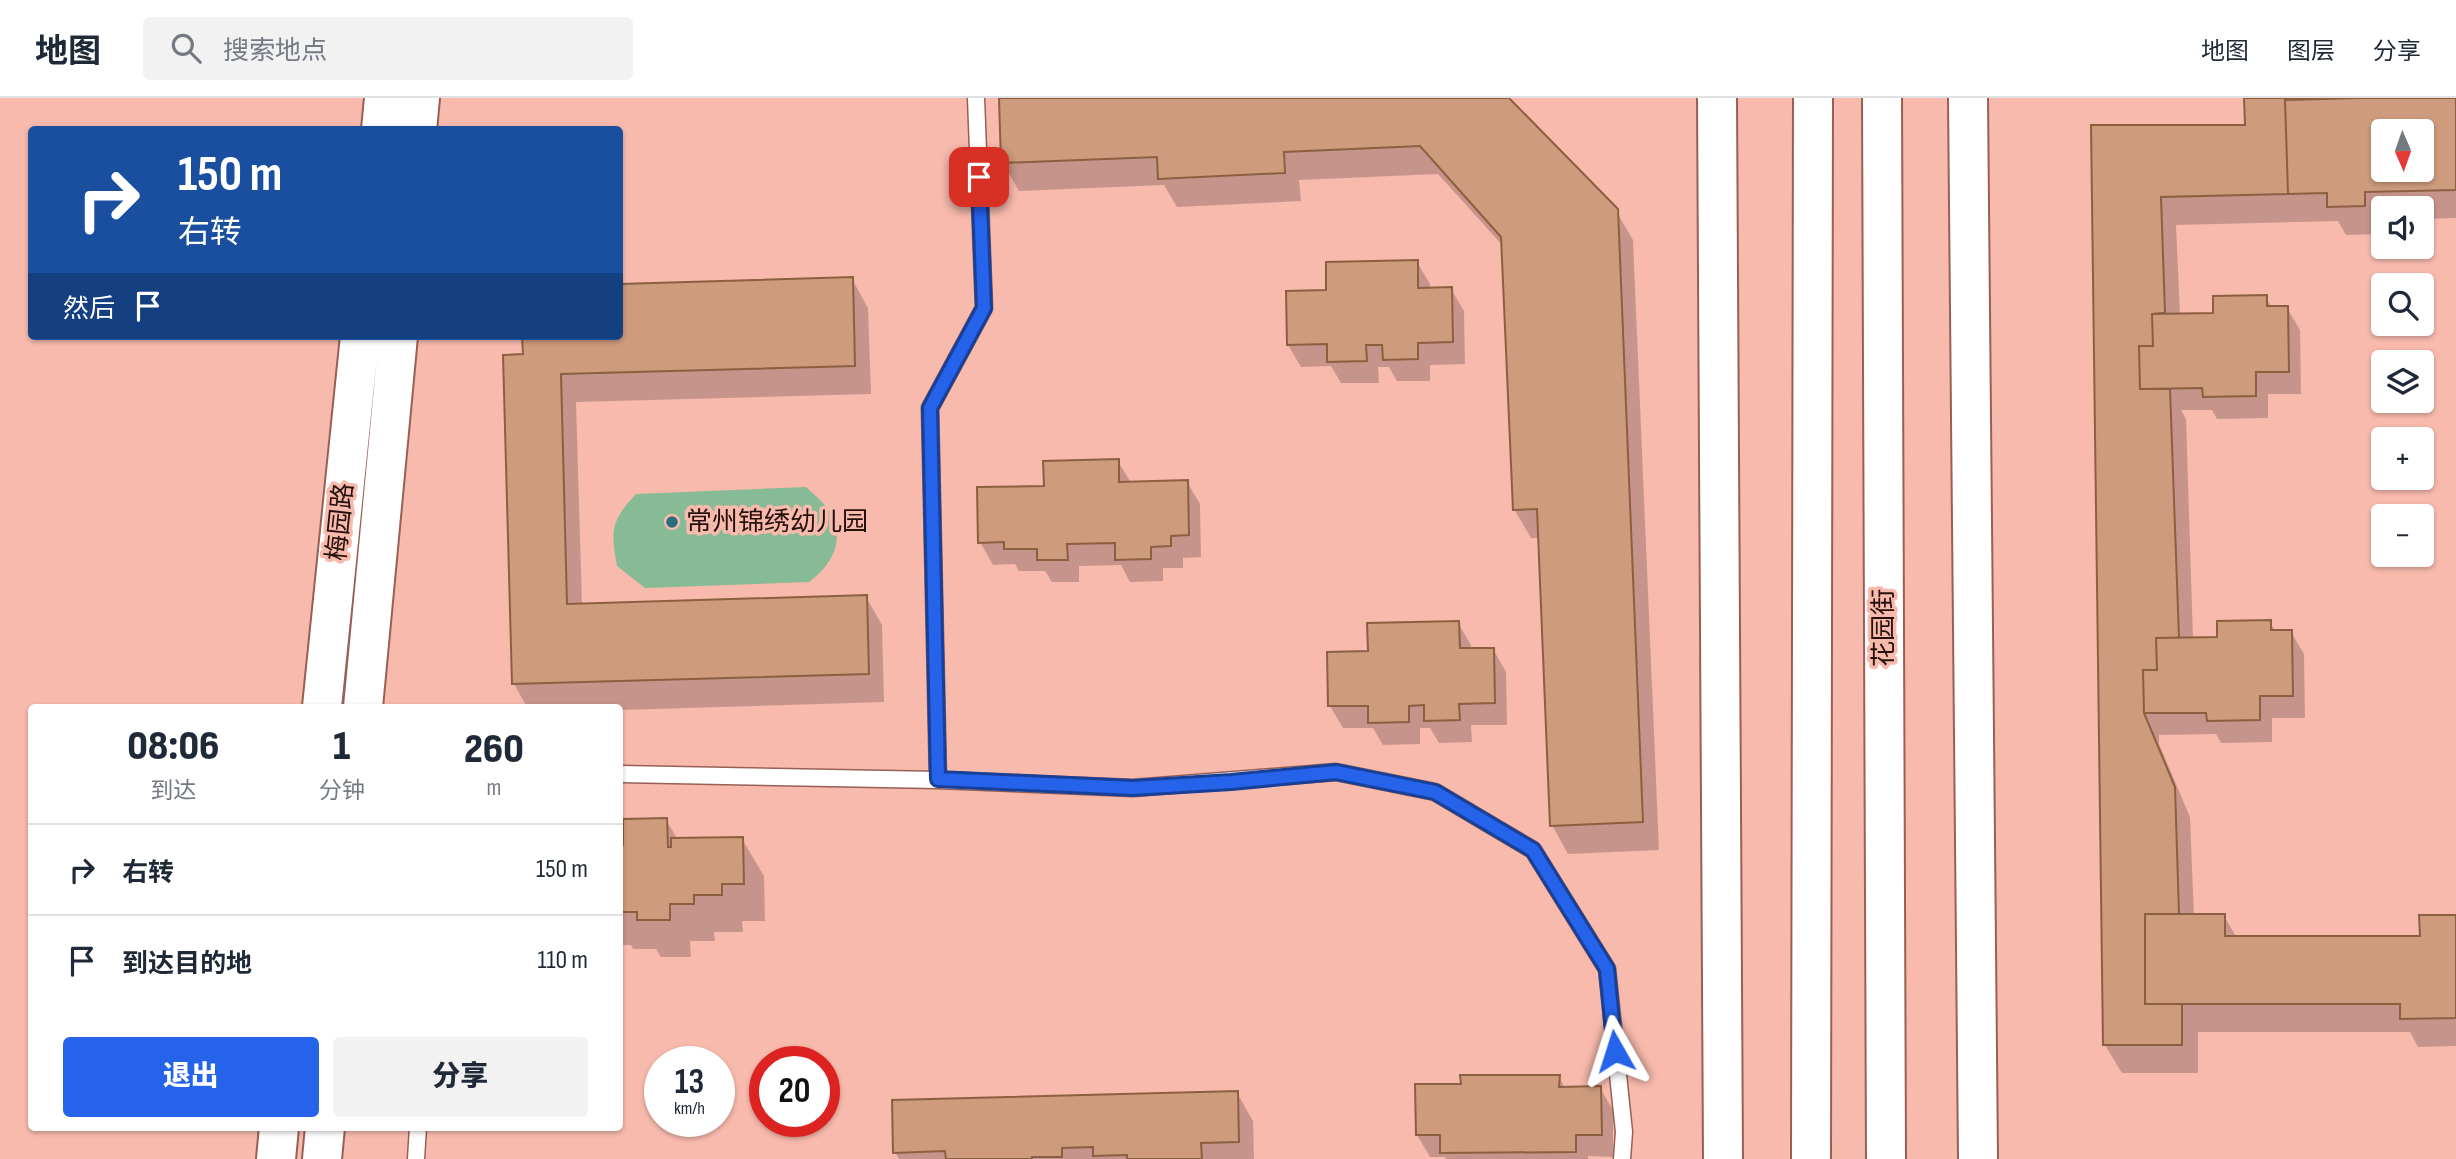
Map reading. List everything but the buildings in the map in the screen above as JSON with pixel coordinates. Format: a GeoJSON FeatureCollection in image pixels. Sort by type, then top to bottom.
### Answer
{"type":"FeatureCollection","features":[{"type":"Feature","properties":{"kind":"street"},"geometry":{"type":"LineString","coordinates":[[381,126],[384,98]]}},
{"type":"Feature","properties":{"kind":"street"},"geometry":{"type":"LineString","coordinates":[[417,126],[420,98]]}},
{"type":"Feature","properties":{"kind":"street"},"geometry":{"type":"LineString","coordinates":[[1717,98],[1723,1159]]}},
{"type":"Feature","properties":{"kind":"street"},"geometry":{"type":"LineString","coordinates":[[1811,1159],[1813,98]]}},
{"type":"Feature","properties":{"kind":"street","name":"花园街"},"geometry":{"type":"LineString","coordinates":[[1882,98],[1886,1159]]}},
{"type":"Feature","properties":{"kind":"street"},"geometry":{"type":"LineString","coordinates":[[1968,98],[1978,1159]]}},
{"type":"Feature","properties":{"kind":"street","name":"梅园路"},"geometry":{"type":"LineString","coordinates":[[322,704],[360,340]]}},
{"type":"Feature","properties":{"kind":"street","name":"梅园路"},"geometry":{"type":"LineString","coordinates":[[363,704],[398,340]]}},
{"type":"Feature","properties":{"kind":"street"},"geometry":{"type":"LineString","coordinates":[[276,1159],[279,1131]]}},
{"type":"Feature","properties":{"kind":"street"},"geometry":{"type":"LineString","coordinates":[[321,1159],[324,1131]]}},
{"type":"Feature","properties":{"kind":"lane"},"geometry":{"type":"LineString","coordinates":[[938,779],[930,408],[984,308],[976,98]]}},
{"type":"Feature","properties":{"kind":"lane"},"geometry":{"type":"LineString","coordinates":[[623,774],[938,779],[1133,788],[1336,772],[1435,792],[1533,850],[1607,969],[1624,1132],[1622,1159]]}},
{"type":"Feature","properties":{"kind":"lane"},"geometry":{"type":"LineString","coordinates":[[416,1159],[418,1131]]}},
{"type":"Feature","properties":{"kind":"green space"},"geometry":{"type":"Polygon","coordinates":[[[806,487],[827,508],[836,531],[830,559],[809,582],[645,588],[617,566],[614,527],[621,512],[636,494],[806,487]]]}},
{"type":"Feature","properties":{"kind":"place","name":"常州锦绣幼儿园"},"geometry":{"type":"Point","coordinates":[672,522]}},
{"type":"Feature","properties":{"kind":"route"},"geometry":{"type":"LineString","coordinates":[[979,177],[984,308],[930,408],[938,779],[1133,788],[1336,772],[1435,792],[1533,850],[1607,969],[1615,1051]]}}]}
